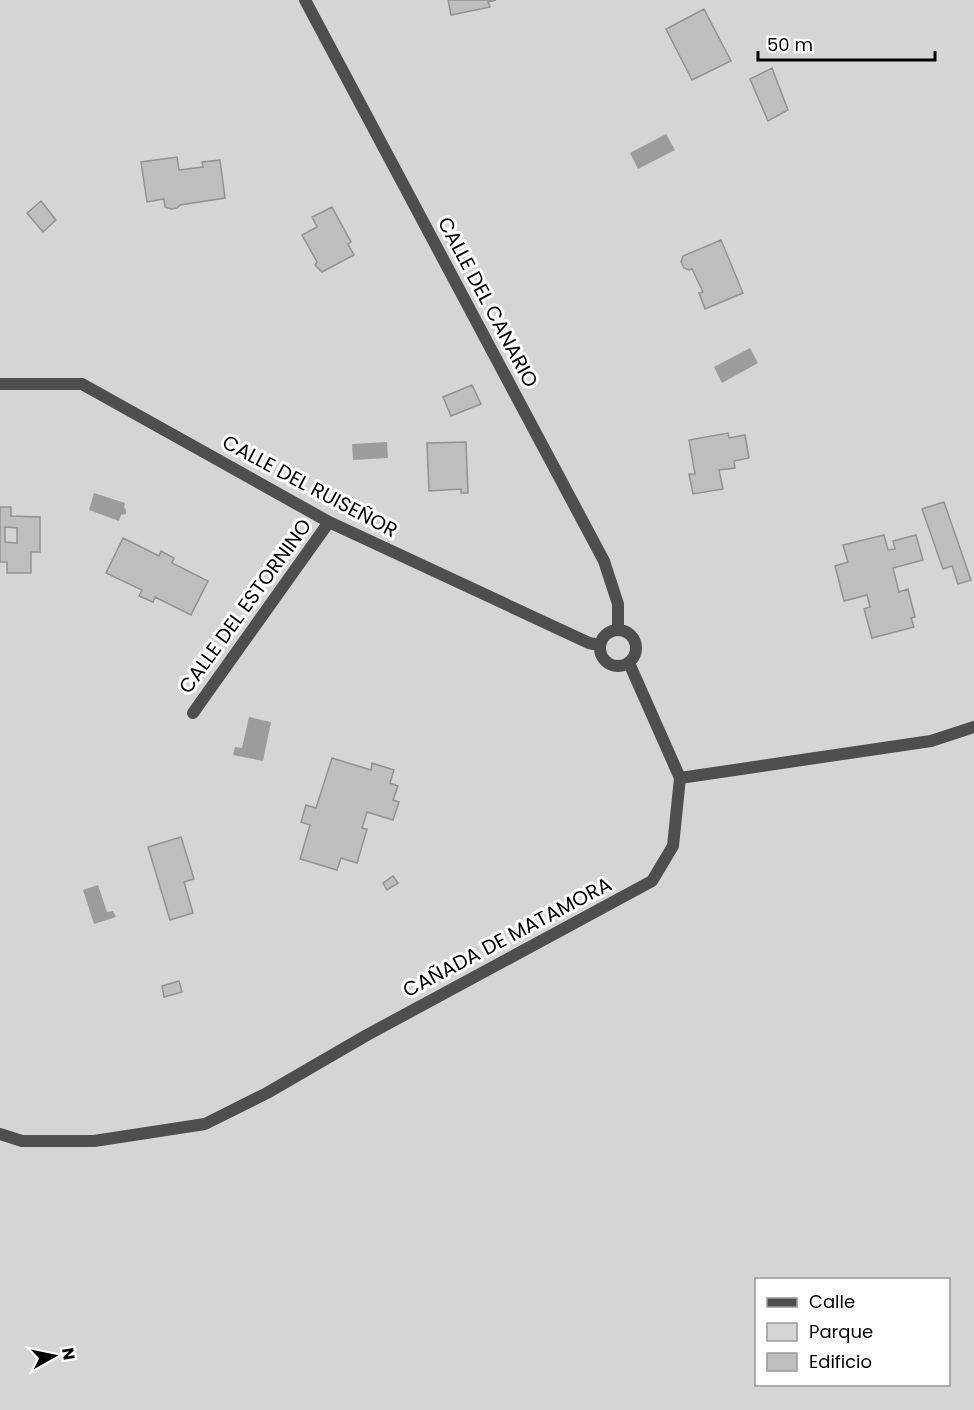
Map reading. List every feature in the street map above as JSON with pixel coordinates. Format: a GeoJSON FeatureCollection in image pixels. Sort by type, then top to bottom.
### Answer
{"type":"FeatureCollection","features":[{"type":"Feature","properties":{"kind":"street","name":"CALLE DEL CANARIO"},"geometry":{"type":"LineString","coordinates":[[305,0],[604,561],[618,604],[618,629]]}},
{"type":"Feature","properties":{"kind":"street","name":"CALLE DEL RUISEÑOR"},"geometry":{"type":"LineString","coordinates":[[0,384],[82,384],[329,522],[590,643],[599,645]]}},
{"type":"Feature","properties":{"kind":"street","name":"CALLE DEL ESTORNINO"},"geometry":{"type":"LineString","coordinates":[[193,713],[329,522]]}},
{"type":"Feature","properties":{"kind":"street"},"geometry":{"type":"LineString","coordinates":[[618,629],[632,635],[636,650],[629,663],[612,666],[604,661],[599,645],[602,637],[618,629]]}},
{"type":"Feature","properties":{"kind":"street"},"geometry":{"type":"LineString","coordinates":[[629,663],[680,778],[931,741],[974,727]]}},
{"type":"Feature","properties":{"kind":"street","name":"CAÑADA DE MATAMORA"},"geometry":{"type":"LineString","coordinates":[[0,1134],[22,1141],[94,1141],[205,1124],[267,1093],[367,1035],[652,881],[673,846],[680,778]]}},
{"type":"Feature","properties":{"kind":"green space"},"geometry":{"type":"Polygon","coordinates":[[[0,0],[974,0],[974,1410],[0,1410],[0,0]]]}},
{"type":"Feature","properties":{"kind":"shaded area"},"geometry":{"type":"Polygon","coordinates":[[[666,134],[675,150],[638,169],[630,153],[666,134]]]}},
{"type":"Feature","properties":{"kind":"shaded area"},"geometry":{"type":"Polygon","coordinates":[[[750,348],[758,363],[722,383],[714,367],[750,348]]]}},
{"type":"Feature","properties":{"kind":"shaded area"},"geometry":{"type":"Polygon","coordinates":[[[387,442],[388,458],[353,460],[352,444],[387,442]]]}},
{"type":"Feature","properties":{"kind":"shaded area"},"geometry":{"type":"Polygon","coordinates":[[[94,493],[125,503],[126,514],[121,515],[119,521],[89,510],[94,493]]]}},
{"type":"Feature","properties":{"kind":"shaded area"},"geometry":{"type":"Polygon","coordinates":[[[249,717],[271,722],[263,761],[233,755],[235,747],[242,748],[249,717]]]}},
{"type":"Feature","properties":{"kind":"shaded area"},"geometry":{"type":"Polygon","coordinates":[[[98,885],[107,912],[113,911],[116,917],[94,924],[83,890],[98,885]]]}},
{"type":"Feature","properties":{"kind":"building"},"geometry":{"type":"Polygon","coordinates":[[[448,0],[496,0],[488,2],[490,7],[451,15],[448,0]]]}},
{"type":"Feature","properties":{"kind":"building"},"geometry":{"type":"Polygon","coordinates":[[[704,9],[731,61],[692,80],[666,29],[704,9]]]}},
{"type":"Feature","properties":{"kind":"building"},"geometry":{"type":"Polygon","coordinates":[[[772,68],[788,110],[768,121],[750,79],[772,68]]]}},
{"type":"Feature","properties":{"kind":"building"},"geometry":{"type":"Polygon","coordinates":[[[177,157],[179,170],[203,167],[202,162],[220,160],[225,198],[180,205],[171,209],[165,207],[164,199],[147,202],[141,162],[177,157]]]}},
{"type":"Feature","properties":{"kind":"building"},"geometry":{"type":"Polygon","coordinates":[[[41,201],[56,220],[43,232],[27,213],[41,201]]]}},
{"type":"Feature","properties":{"kind":"building"},"geometry":{"type":"Polygon","coordinates":[[[332,207],[351,242],[348,244],[354,255],[322,272],[315,265],[317,262],[302,235],[317,227],[312,217],[332,207]]]}},
{"type":"Feature","properties":{"kind":"building"},"geometry":{"type":"Polygon","coordinates":[[[721,240],[743,293],[705,309],[699,293],[703,292],[692,269],[684,268],[681,262],[683,256],[721,240]]]}},
{"type":"Feature","properties":{"kind":"building"},"geometry":{"type":"Polygon","coordinates":[[[472,385],[481,404],[451,416],[443,397],[472,385]]]}},
{"type":"Feature","properties":{"kind":"building"},"geometry":{"type":"Polygon","coordinates":[[[728,433],[729,438],[745,435],[749,458],[734,461],[735,468],[719,470],[723,489],[693,494],[689,474],[695,474],[689,440],[728,433]]]}},
{"type":"Feature","properties":{"kind":"building"},"geometry":{"type":"Polygon","coordinates":[[[466,442],[468,493],[461,493],[461,489],[429,491],[427,443],[466,442]]]}},
{"type":"Feature","properties":{"kind":"building"},"geometry":{"type":"Polygon","coordinates":[[[944,502],[971,580],[958,584],[952,566],[943,569],[922,509],[944,502]]]}},
{"type":"Feature","properties":{"kind":"building"},"geometry":{"type":"Polygon","coordinates":[[[0,507],[11,507],[11,516],[40,517],[40,552],[31,552],[31,573],[7,573],[7,562],[0,562],[0,507]],[[5,527],[5,542],[17,543],[17,528],[5,527]]]}},
{"type":"Feature","properties":{"kind":"building"},"geometry":{"type":"Polygon","coordinates":[[[884,535],[888,550],[895,549],[893,541],[916,535],[923,560],[893,568],[899,592],[908,589],[915,617],[911,618],[914,627],[872,638],[864,609],[870,607],[867,595],[844,601],[835,566],[848,562],[843,545],[884,535]]]}},
{"type":"Feature","properties":{"kind":"building"},"geometry":{"type":"Polygon","coordinates":[[[123,538],[159,556],[161,551],[174,558],[172,563],[208,581],[191,615],[155,597],[153,602],[139,596],[142,590],[106,573],[123,538]]]}},
{"type":"Feature","properties":{"kind":"building"},"geometry":{"type":"Polygon","coordinates":[[[332,758],[371,770],[372,763],[394,770],[390,783],[398,786],[393,800],[399,802],[393,820],[367,812],[362,828],[367,829],[357,863],[341,858],[337,870],[300,859],[310,825],[301,822],[306,805],[316,808],[332,758]]]}},
{"type":"Feature","properties":{"kind":"building"},"geometry":{"type":"Polygon","coordinates":[[[181,837],[194,879],[184,882],[193,913],[170,920],[148,847],[181,837]]]}},
{"type":"Feature","properties":{"kind":"building"},"geometry":{"type":"Polygon","coordinates":[[[393,876],[398,883],[387,890],[383,883],[393,876]]]}},
{"type":"Feature","properties":{"kind":"building"},"geometry":{"type":"Polygon","coordinates":[[[179,981],[182,992],[164,997],[162,986],[179,981]]]}}]}
